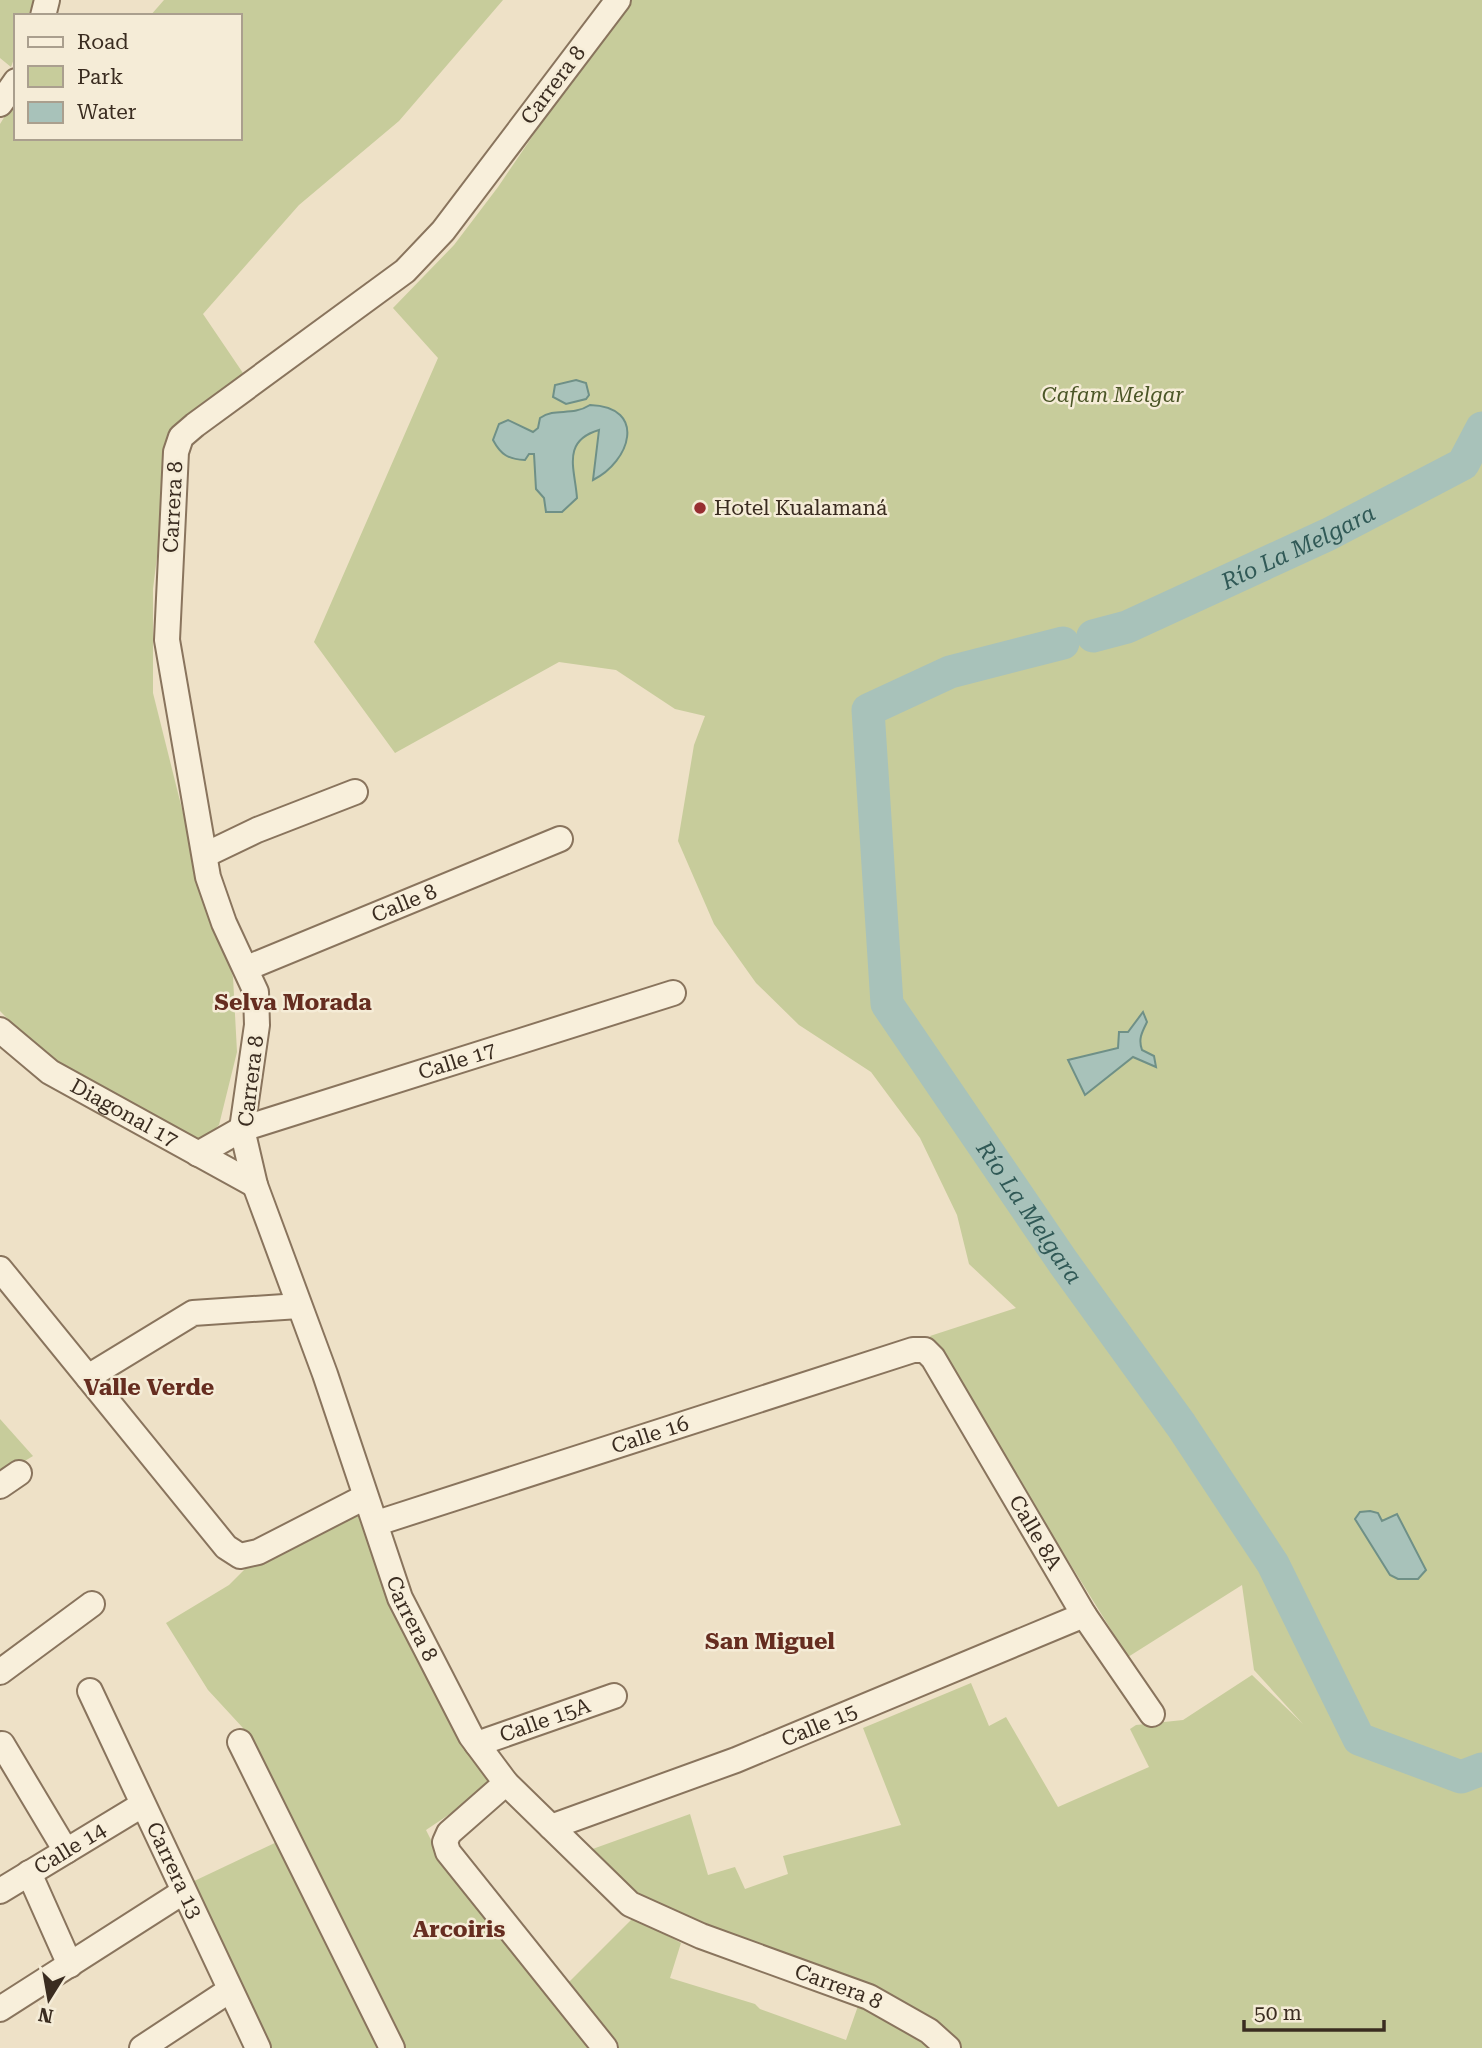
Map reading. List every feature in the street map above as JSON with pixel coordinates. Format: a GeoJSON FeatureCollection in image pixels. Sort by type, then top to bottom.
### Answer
{"type":"FeatureCollection","features":[{"type":"Feature","properties":{"kind":"street","name":"Carrera 8"},"geometry":{"type":"LineString","coordinates":[[618,0],[443,231],[405,271],[181,438],[176,452],[167,640],[208,877],[224,923],[256,992],[257,1025],[242,1129],[255,1185],[365,1497],[377,1522],[400,1598],[477,1744],[506,1783],[630,1904],[701,1936],[869,1997],[929,2031],[948,2048]]}},
{"type":"Feature","properties":{"kind":"street"},"geometry":{"type":"LineString","coordinates":[[0,68],[14,79]]}},
{"type":"Feature","properties":{"kind":"street"},"geometry":{"type":"LineString","coordinates":[[0,104],[14,84]]}},
{"type":"Feature","properties":{"kind":"street"},"geometry":{"type":"LineString","coordinates":[[205,855],[257,830],[355,792]]}},
{"type":"Feature","properties":{"kind":"street","name":"Calle 8"},"geometry":{"type":"LineString","coordinates":[[247,968],[560,839]]}},
{"type":"Feature","properties":{"kind":"street","name":"Calle 17"},"geometry":{"type":"LineString","coordinates":[[198,1154],[242,1129],[673,993]]}},
{"type":"Feature","properties":{"kind":"street","name":"Diagonal 17"},"geometry":{"type":"LineString","coordinates":[[0,1030],[50,1072],[255,1185]]}},
{"type":"Feature","properties":{"kind":"street"},"geometry":{"type":"LineString","coordinates":[[0,1269],[226,1547],[240,1556],[258,1552],[365,1497]]}},
{"type":"Feature","properties":{"kind":"street"},"geometry":{"type":"LineString","coordinates":[[88,1377],[193,1313],[299,1306]]}},
{"type":"Feature","properties":{"kind":"street","name":"Calle 16"},"geometry":{"type":"LineString","coordinates":[[377,1522],[913,1350],[925,1350]]}},
{"type":"Feature","properties":{"kind":"street","name":"Calle 8A"},"geometry":{"type":"LineString","coordinates":[[925,1350],[933,1358],[1084,1615],[1152,1713]]}},
{"type":"Feature","properties":{"kind":"street"},"geometry":{"type":"LineString","coordinates":[[0,1672],[92,1604]]}},
{"type":"Feature","properties":{"kind":"street","name":"Calle 15"},"geometry":{"type":"LineString","coordinates":[[551,1827],[736,1760],[1084,1615]]}},
{"type":"Feature","properties":{"kind":"street","name":"Carrera 13"},"geometry":{"type":"LineString","coordinates":[[90,1691],[258,2048]]}},
{"type":"Feature","properties":{"kind":"street","name":"Calle 15A"},"geometry":{"type":"LineString","coordinates":[[477,1744],[614,1696]]}},
{"type":"Feature","properties":{"kind":"street"},"geometry":{"type":"LineString","coordinates":[[240,1742],[392,2048]]}},
{"type":"Feature","properties":{"kind":"street"},"geometry":{"type":"LineString","coordinates":[[2,1744],[66,1851]]}},
{"type":"Feature","properties":{"kind":"street"},"geometry":{"type":"LineString","coordinates":[[506,1783],[449,1833],[445,1842],[448,1852],[605,2048]]}},
{"type":"Feature","properties":{"kind":"street","name":"Calle 14"},"geometry":{"type":"LineString","coordinates":[[0,1891],[142,1805]]}},
{"type":"Feature","properties":{"kind":"street"},"geometry":{"type":"LineString","coordinates":[[29,1874],[70,1965]]}},
{"type":"Feature","properties":{"kind":"street"},"geometry":{"type":"LineString","coordinates":[[0,2009],[183,1892]]}},
{"type":"Feature","properties":{"kind":"street"},"geometry":{"type":"LineString","coordinates":[[142,2048],[230,1990]]}},
{"type":"Feature","properties":{"kind":"green space"},"geometry":{"type":"Polygon","coordinates":[[[0,0],[34,0],[29,14],[14,14],[14,59],[11,67],[0,58],[0,0]]]}},
{"type":"Feature","properties":{"kind":"green space"},"geometry":{"type":"Polygon","coordinates":[[[164,0],[503,0],[399,121],[299,205],[203,314],[245,376],[172,436],[153,589],[153,693],[193,853],[233,977],[237,1052],[219,1125],[199,1144],[81,1082],[38,1050],[0,1011],[0,124],[14,101],[14,140],[242,140],[242,14],[152,14],[164,0]]]}},
{"type":"Feature","properties":{"kind":"green space","name":"Cafam Melgar"},"geometry":{"type":"Polygon","coordinates":[[[625,0],[1482,0],[1482,2048],[958,2048],[634,1898],[587,1851],[690,1814],[708,1875],[735,1867],[745,1889],[788,1874],[783,1856],[901,1825],[863,1728],[971,1683],[989,1726],[1006,1717],[1058,1807],[1149,1767],[1130,1729],[1136,1725],[1183,1720],[1252,1675],[1303,1724],[1254,1670],[1242,1585],[1128,1657],[933,1343],[930,1336],[1016,1308],[969,1264],[957,1215],[920,1138],[871,1072],[799,1025],[756,983],[714,924],[678,841],[694,745],[705,716],[675,709],[616,670],[559,662],[395,753],[314,642],[438,358],[393,308],[454,245],[498,187],[625,0]]]}},
{"type":"Feature","properties":{"kind":"green space"},"geometry":{"type":"Polygon","coordinates":[[[0,1419],[33,1456],[0,1476],[0,1419]]]}},
{"type":"Feature","properties":{"kind":"green space"},"geometry":{"type":"Polygon","coordinates":[[[362,1508],[499,1781],[426,1830],[440,1858],[567,1984],[634,1917],[681,1943],[670,1978],[755,2004],[760,2009],[846,2040],[858,2006],[932,2048],[395,2048],[239,1733],[243,1728],[208,1690],[166,1623],[229,1585],[246,1568],[362,1508]]]}},
{"type":"Feature","properties":{"kind":"green space"},"geometry":{"type":"Polygon","coordinates":[[[279,1841],[380,2048],[265,2048],[190,1883],[279,1841]]]}},
{"type":"Feature","properties":{"kind":"water"},"geometry":{"type":"Polygon","coordinates":[[[576,380],[586,383],[589,395],[586,399],[566,404],[553,397],[555,385],[576,380]]]}},
{"type":"Feature","properties":{"kind":"water"},"geometry":{"type":"Polygon","coordinates":[[[590,405],[608,408],[620,415],[626,425],[624,449],[606,472],[593,480],[599,430],[579,441],[573,457],[577,498],[562,512],[546,512],[544,498],[536,489],[534,454],[529,454],[525,460],[514,459],[502,453],[493,440],[499,424],[508,420],[533,432],[538,428],[540,418],[546,415],[576,411],[590,405]]]}},
{"type":"Feature","properties":{"kind":"water"},"geometry":{"type":"Polygon","coordinates":[[[1143,1012],[1147,1022],[1140,1042],[1142,1050],[1154,1056],[1156,1067],[1133,1057],[1085,1095],[1068,1060],[1118,1048],[1119,1032],[1128,1032],[1143,1012]]]}},
{"type":"Feature","properties":{"kind":"water"},"geometry":{"type":"Polygon","coordinates":[[[1360,1512],[1378,1513],[1382,1521],[1397,1514],[1426,1570],[1418,1579],[1398,1579],[1390,1575],[1355,1519],[1360,1512]]]}},
{"type":"Feature","properties":{"kind":"waterway","name":"Río La Melgara"},"geometry":{"type":"LineString","coordinates":[[1093,636],[1127,627],[1329,534],[1463,464],[1482,428]]}},
{"type":"Feature","properties":{"kind":"waterway","name":"Río La Melgara"},"geometry":{"type":"LineString","coordinates":[[1063,643],[950,672],[868,710],[887,1004],[1063,1262],[1181,1425],[1273,1564],[1359,1739],[1461,1777],[1482,1769]]}},
{"type":"Feature","properties":{"kind":"place","name":"Hotel Kualamaná"},"geometry":{"type":"Point","coordinates":[700,508]}},
{"type":"Feature","properties":{"kind":"district","name":"Selva Morada"},"geometry":{"type":"Point","coordinates":[293,1002]}},
{"type":"Feature","properties":{"kind":"district","name":"Valle Verde"},"geometry":{"type":"Point","coordinates":[149,1387]}},
{"type":"Feature","properties":{"kind":"district","name":"San Miguel"},"geometry":{"type":"Point","coordinates":[770,1641]}},
{"type":"Feature","properties":{"kind":"district","name":"Arcoiris"},"geometry":{"type":"Point","coordinates":[459,1929]}}]}
